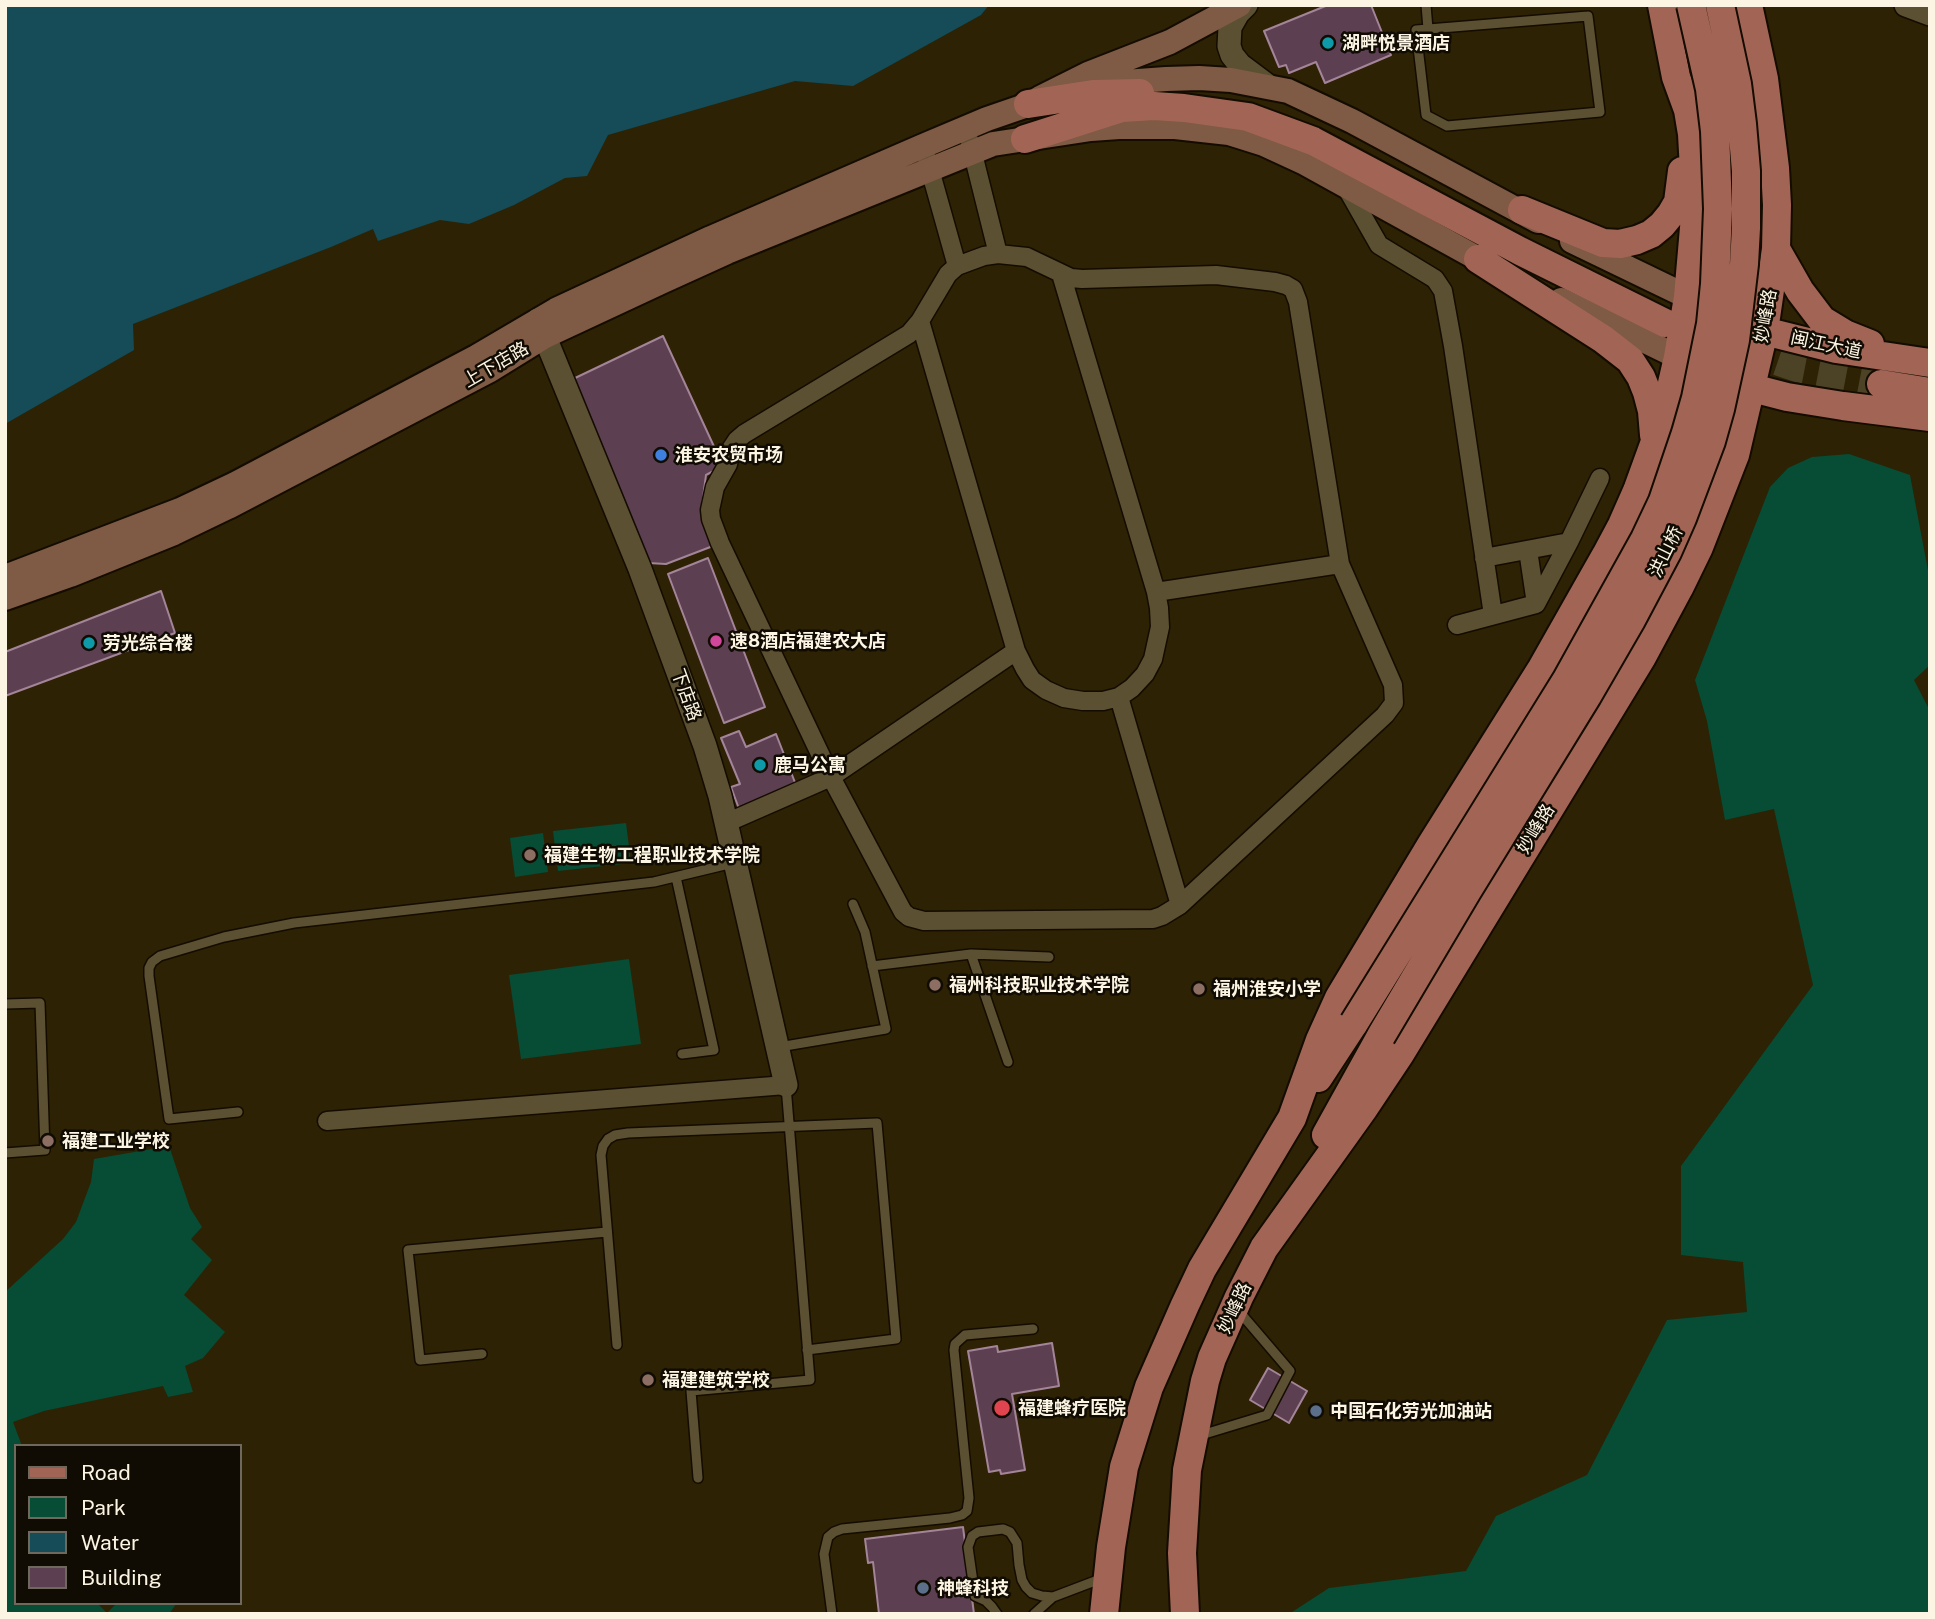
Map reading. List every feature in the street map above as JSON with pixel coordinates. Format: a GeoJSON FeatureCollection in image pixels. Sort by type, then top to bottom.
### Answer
{"type":"FeatureCollection","features":[{"type":"Feature","properties":{"kind":"main road"},"geometry":{"type":"LineString","coordinates":[[980,136],[1028,104],[1088,74],[1170,42],[1239,5]]}},
{"type":"Feature","properties":{"kind":"main road"},"geometry":{"type":"LineString","coordinates":[[1028,104],[1090,86],[1122,81],[1199,78],[1268,86],[1309,99],[1522,210],[1603,243],[1620,244],[1651,234],[1662,225],[1678,202],[1681,190],[1676,77],[1662,5]]}},
{"type":"Feature","properties":{"kind":"main road"},"geometry":{"type":"LineString","coordinates":[[1104,1614],[1111,1547],[1125,1467],[1149,1387],[1202,1269],[1292,1118],[1573,670],[1645,539],[1662,501],[1696,398],[1711,324],[1715,284],[1718,209],[1715,131],[1710,89],[1691,5]]}},
{"type":"Feature","properties":{"kind":"main road","name":"洪山桥"},"geometry":{"type":"LineString","coordinates":[[1264,1248],[1381,1036],[1631,620],[1667,552],[1711,441],[1735,340],[1746,228],[1746,171],[1742,124],[1737,84],[1720,5]]}},
{"type":"Feature","properties":{"kind":"main road","name":"妙峰路"},"geometry":{"type":"LineString","coordinates":[[1185,1614],[1183,1523],[1193,1437],[1212,1358],[1235,1307],[1264,1248],[1389,1071],[1642,657],[1679,588],[1718,502],[1735,455],[1764,331],[1776,249],[1775,168],[1764,79],[1748,5]]}},
{"type":"Feature","properties":{"kind":"main road"},"geometry":{"type":"LineString","coordinates":[[1292,1118],[1320,1040],[1339,998],[1569,622],[1622,525],[1655,441],[1668,402],[1678,357],[1675,312],[1696,205],[1692,134],[1688,110],[1676,77]]}},
{"type":"Feature","properties":{"kind":"main road"},"geometry":{"type":"LineString","coordinates":[[1028,104],[1093,94],[1159,92],[1212,98],[1250,106],[1345,146],[1562,262],[1675,312]]}},
{"type":"Feature","properties":{"kind":"main road"},"geometry":{"type":"LineString","coordinates":[[1025,139],[1122,108],[1164,107],[1248,117],[1313,141],[1520,251],[1675,312]]}},
{"type":"Feature","properties":{"kind":"main road"},"geometry":{"type":"LineString","coordinates":[[980,136],[1025,139],[1119,127],[1175,127],[1249,138],[1303,162],[1478,259],[1678,357],[1752,388],[1787,397],[1930,417]]}},
{"type":"Feature","properties":{"kind":"main road","name":"上下店路"},"geometry":{"type":"LineString","coordinates":[[5,577],[180,510],[235,484],[476,356],[727,252],[926,157],[980,136]]}},
{"type":"Feature","properties":{"kind":"main road"},"geometry":{"type":"LineString","coordinates":[[1522,210],[1675,312]]}},
{"type":"Feature","properties":{"kind":"main road"},"geometry":{"type":"LineString","coordinates":[[1776,249],[1813,310],[1822,320],[1856,339],[1930,362]]}},
{"type":"Feature","properties":{"kind":"main road"},"geometry":{"type":"LineString","coordinates":[[1478,259],[1603,339],[1630,360],[1647,392],[1655,441]]}},
{"type":"Feature","properties":{"kind":"main road","name":"闽江大道"},"geometry":{"type":"LineString","coordinates":[[1675,312],[1836,349],[1930,362]]}},
{"type":"Feature","properties":{"kind":"main road","name":"上下店路"},"geometry":{"type":"LineString","coordinates":[[5,598],[174,533],[228,507],[490,370],[542,328]]}},
{"type":"Feature","properties":{"kind":"main road"},"geometry":{"type":"LineString","coordinates":[[1930,383],[1881,379],[1930,392]]}},
{"type":"Feature","properties":{"kind":"street"},"geometry":{"type":"LineString","coordinates":[[1246,5],[1230,27],[1229,46],[1240,65],[1268,86]]}},
{"type":"Feature","properties":{"kind":"street"},"geometry":{"type":"LineString","coordinates":[[1906,5],[1930,14]]}},
{"type":"Feature","properties":{"kind":"street"},"geometry":{"type":"LineString","coordinates":[[980,136],[998,254]]}},
{"type":"Feature","properties":{"kind":"street"},"geometry":{"type":"LineString","coordinates":[[926,157],[957,266]]}},
{"type":"Feature","properties":{"kind":"street"},"geometry":{"type":"LineString","coordinates":[[1346,187],[1379,244],[1434,279],[1443,291],[1493,615]]}},
{"type":"Feature","properties":{"kind":"street"},"geometry":{"type":"LineString","coordinates":[[998,254],[1027,257],[1061,274],[1082,279],[1216,275],[1286,285],[1293,289],[1298,302],[1340,564],[1393,685],[1394,703],[1385,715],[1180,905],[1163,916],[1153,919],[924,921],[909,917],[903,912],[831,777],[711,519],[711,498],[715,487],[728,464],[731,449],[744,434],[909,334],[920,321],[948,274],[957,266],[998,254]]}},
{"type":"Feature","properties":{"kind":"street"},"geometry":{"type":"LineString","coordinates":[[920,321],[1016,651],[1025,669],[1032,680],[1064,698],[1103,701],[1119,697],[1145,674],[1153,659],[1160,627],[1159,608],[1061,274]]}},
{"type":"Feature","properties":{"kind":"street","name":"下店路"},"geometry":{"type":"LineString","coordinates":[[542,328],[645,581],[705,746],[726,823],[786,1084]]}},
{"type":"Feature","properties":{"kind":"street"},"geometry":{"type":"LineString","coordinates":[[1457,625],[1536,604],[1600,478]]}},
{"type":"Feature","properties":{"kind":"street"},"geometry":{"type":"LineString","coordinates":[[1484,558],[1569,542]]}},
{"type":"Feature","properties":{"kind":"street"},"geometry":{"type":"LineString","coordinates":[[1528,550],[1536,604]]}},
{"type":"Feature","properties":{"kind":"street"},"geometry":{"type":"LineString","coordinates":[[1156,592],[1340,564]]}},
{"type":"Feature","properties":{"kind":"street"},"geometry":{"type":"LineString","coordinates":[[726,823],[831,777],[1016,651]]}},
{"type":"Feature","properties":{"kind":"street"},"geometry":{"type":"LineString","coordinates":[[1119,697],[1180,905]]}},
{"type":"Feature","properties":{"kind":"street"},"geometry":{"type":"LineString","coordinates":[[327,1121],[786,1084]]}},
{"type":"Feature","properties":{"kind":"lane"},"geometry":{"type":"LineString","coordinates":[[1426,5],[1428,29]]}},
{"type":"Feature","properties":{"kind":"lane"},"geometry":{"type":"LineString","coordinates":[[1588,16],[1600,112],[1447,126],[1426,114],[1416,30],[1428,29],[1588,16]]}},
{"type":"Feature","properties":{"kind":"lane"},"geometry":{"type":"LineString","coordinates":[[238,1112],[169,1119],[149,976],[152,962],[160,956],[224,937],[294,923],[654,882],[735,862]]}},
{"type":"Feature","properties":{"kind":"lane"},"geometry":{"type":"LineString","coordinates":[[676,877],[714,1050],[682,1054]]}},
{"type":"Feature","properties":{"kind":"lane"},"geometry":{"type":"LineString","coordinates":[[778,1047],[886,1029],[865,932],[853,904]]}},
{"type":"Feature","properties":{"kind":"lane"},"geometry":{"type":"LineString","coordinates":[[872,966],[971,954],[1049,957]]}},
{"type":"Feature","properties":{"kind":"lane"},"geometry":{"type":"LineString","coordinates":[[971,954],[1008,1062]]}},
{"type":"Feature","properties":{"kind":"lane"},"geometry":{"type":"LineString","coordinates":[[5,1004],[40,1003],[45,1150],[5,1153]]}},
{"type":"Feature","properties":{"kind":"lane"},"geometry":{"type":"LineString","coordinates":[[698,1478],[691,1391],[810,1380],[786,1084]]}},
{"type":"Feature","properties":{"kind":"lane"},"geometry":{"type":"LineString","coordinates":[[617,1345],[601,1155],[608,1139],[628,1133],[877,1123],[896,1339],[807,1350]]}},
{"type":"Feature","properties":{"kind":"lane"},"geometry":{"type":"LineString","coordinates":[[482,1354],[421,1360],[408,1250],[607,1232]]}},
{"type":"Feature","properties":{"kind":"lane"},"geometry":{"type":"LineString","coordinates":[[1193,1437],[1266,1415],[1290,1371],[1235,1307]]}},
{"type":"Feature","properties":{"kind":"lane"},"geometry":{"type":"LineString","coordinates":[[832,1614],[824,1554],[828,1537],[834,1532],[950,1518],[967,1511],[969,1498],[955,1344],[965,1335],[1033,1329]]}},
{"type":"Feature","properties":{"kind":"lane"},"geometry":{"type":"LineString","coordinates":[[997,1614],[986,1601],[975,1596],[968,1546],[972,1536],[978,1532],[1003,1529],[1010,1532],[1017,1543],[1022,1580],[1026,1587],[1042,1596],[1053,1597]]}},
{"type":"Feature","properties":{"kind":"lane"},"geometry":{"type":"LineString","coordinates":[[1034,1614],[1053,1597],[1107,1576]]}},
{"type":"Feature","properties":{"kind":"green space"},"geometry":{"type":"Polygon","coordinates":[[[1849,454],[1910,475],[1930,581],[1930,665],[1914,680],[1930,711],[1930,1614],[1289,1614],[1329,1588],[1466,1571],[1496,1516],[1587,1475],[1667,1320],[1747,1312],[1743,1262],[1681,1255],[1681,1166],[1813,985],[1774,809],[1725,820],[1707,721],[1695,680],[1770,487],[1788,468],[1812,457],[1849,454]]]}},
{"type":"Feature","properties":{"kind":"green space"},"geometry":{"type":"Polygon","coordinates":[[[626,823],[631,863],[558,871],[553,831],[626,823]]]}},
{"type":"Feature","properties":{"kind":"green space"},"geometry":{"type":"Polygon","coordinates":[[[543,833],[548,872],[515,877],[510,838],[543,833]]]}},
{"type":"Feature","properties":{"kind":"green space"},"geometry":{"type":"Polygon","coordinates":[[[629,959],[641,1044],[521,1059],[509,975],[629,959]]]}},
{"type":"Feature","properties":{"kind":"green space"},"geometry":{"type":"Polygon","coordinates":[[[169,1146],[190,1208],[202,1227],[191,1239],[212,1260],[184,1295],[225,1332],[203,1358],[185,1366],[193,1392],[168,1397],[163,1386],[44,1411],[13,1422],[21,1444],[14,1444],[14,1605],[99,1605],[107,1613],[115,1605],[176,1605],[169,1614],[5,1614],[5,1292],[63,1239],[76,1222],[91,1182],[94,1159],[169,1146]]]}},
{"type":"Feature","properties":{"kind":"water"},"geometry":{"type":"Polygon","coordinates":[[[5,5],[989,5],[981,15],[853,86],[795,81],[608,135],[587,176],[565,178],[514,205],[469,224],[440,220],[378,241],[373,229],[133,324],[134,350],[5,424],[5,5]]]}},
{"type":"Feature","properties":{"kind":"building","name":"湖畔悦景酒店"},"geometry":{"type":"Polygon","coordinates":[[[1328,5],[1371,5],[1391,55],[1325,83],[1316,62],[1289,73],[1286,65],[1279,67],[1264,31],[1328,5]]]}},
{"type":"Feature","properties":{"kind":"building","name":"淮安农贸市场"},"geometry":{"type":"Polygon","coordinates":[[[663,336],[723,466],[706,475],[701,512],[713,546],[666,564],[648,563],[573,379],[663,336]]]}},
{"type":"Feature","properties":{"kind":"building","name":"速8酒店福建农大店"},"geometry":{"type":"Polygon","coordinates":[[[708,558],[765,707],[724,723],[668,574],[708,558]]]}},
{"type":"Feature","properties":{"kind":"building","name":"劳光综合楼"},"geometry":{"type":"Polygon","coordinates":[[[161,591],[175,633],[5,696],[5,652],[161,591]]]}},
{"type":"Feature","properties":{"kind":"building","name":"鹿马公寓"},"geometry":{"type":"Polygon","coordinates":[[[739,731],[746,747],[776,734],[796,785],[739,809],[731,787],[740,784],[721,738],[739,731]]]}},
{"type":"Feature","properties":{"kind":"building"},"geometry":{"type":"Polygon","coordinates":[[[1052,1343],[1059,1386],[1012,1394],[1025,1470],[1001,1474],[1000,1470],[989,1472],[968,1351],[997,1346],[998,1352],[1052,1343]]]}},
{"type":"Feature","properties":{"kind":"building"},"geometry":{"type":"Polygon","coordinates":[[[1268,1368],[1307,1391],[1289,1423],[1250,1400],[1268,1368]]]}},
{"type":"Feature","properties":{"kind":"building","name":"神蜂科技"},"geometry":{"type":"Polygon","coordinates":[[[963,1527],[974,1614],[879,1614],[873,1562],[868,1563],[865,1539],[963,1527]]]}},
{"type":"Feature","properties":{"kind":"tunnel"},"geometry":{"type":"LineString","coordinates":[[1738,348],[1797,368],[1881,384]]}},
{"type":"Feature","properties":{"kind":"place","name":"湖畔悦景酒店"},"geometry":{"type":"Point","coordinates":[1328,43]}},
{"type":"Feature","properties":{"kind":"place","name":"淮安农贸市场"},"geometry":{"type":"Point","coordinates":[661,455]}},
{"type":"Feature","properties":{"kind":"place","name":"速8酒店福建农大店"},"geometry":{"type":"Point","coordinates":[716,641]}},
{"type":"Feature","properties":{"kind":"place","name":"劳光综合楼"},"geometry":{"type":"Point","coordinates":[89,643]}},
{"type":"Feature","properties":{"kind":"place","name":"鹿马公寓"},"geometry":{"type":"Point","coordinates":[760,765]}},
{"type":"Feature","properties":{"kind":"place","name":"福建生物工程职业技术学院"},"geometry":{"type":"Point","coordinates":[530,855]}},
{"type":"Feature","properties":{"kind":"place","name":"福州科技职业技术学院"},"geometry":{"type":"Point","coordinates":[935,985]}},
{"type":"Feature","properties":{"kind":"place","name":"福州淮安小学"},"geometry":{"type":"Point","coordinates":[1199,989]}},
{"type":"Feature","properties":{"kind":"place","name":"福建工业学校"},"geometry":{"type":"Point","coordinates":[48,1141]}},
{"type":"Feature","properties":{"kind":"place","name":"福建建筑学校"},"geometry":{"type":"Point","coordinates":[648,1380]}},
{"type":"Feature","properties":{"kind":"place","name":"福建蜂疗医院"},"geometry":{"type":"Point","coordinates":[1002,1408]}},
{"type":"Feature","properties":{"kind":"place","name":"中国石化劳光加油站"},"geometry":{"type":"Point","coordinates":[1316,1411]}},
{"type":"Feature","properties":{"kind":"place","name":"神蜂科技"},"geometry":{"type":"Point","coordinates":[923,1588]}}]}
